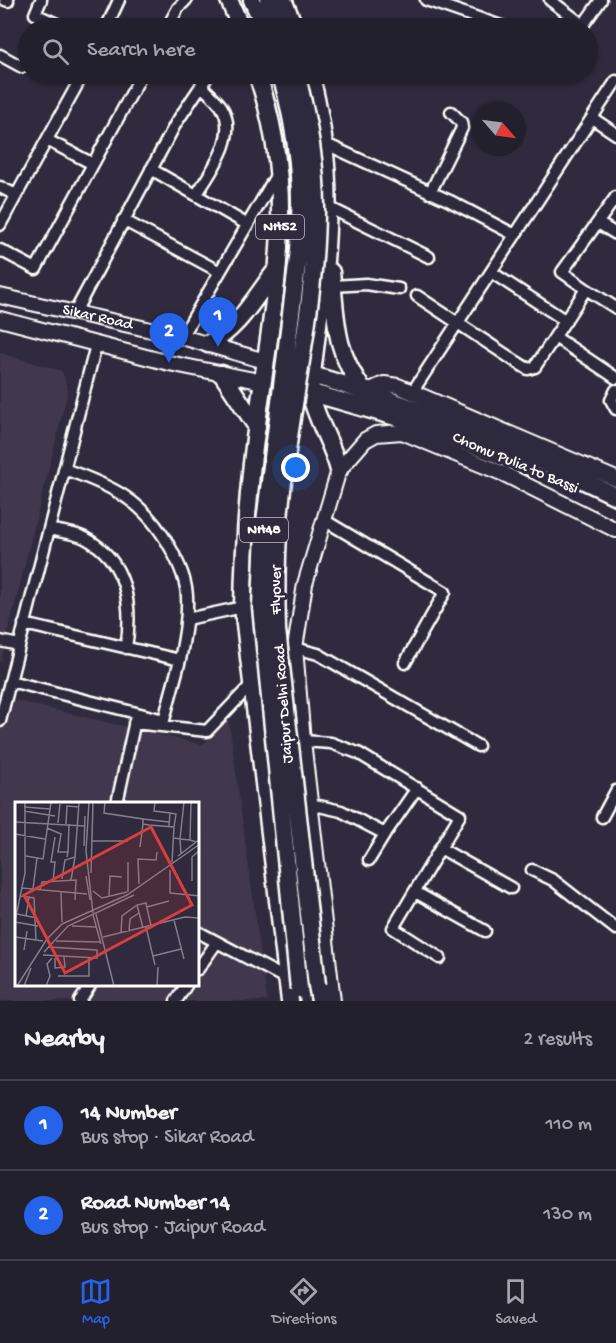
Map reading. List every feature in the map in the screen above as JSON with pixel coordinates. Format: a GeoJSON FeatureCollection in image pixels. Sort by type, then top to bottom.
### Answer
{"type":"FeatureCollection","features":[{"type":"Feature","properties":{"kind":"highway"},"geometry":{"type":"LineString","coordinates":[[229,0],[236,18]]}},
{"type":"Feature","properties":{"kind":"highway"},"geometry":{"type":"LineString","coordinates":[[252,0],[260,18]]}},
{"type":"Feature","properties":{"kind":"highway"},"geometry":{"type":"LineString","coordinates":[[269,0],[277,18]]}},
{"type":"Feature","properties":{"kind":"highway"},"geometry":{"type":"LineString","coordinates":[[283,0],[291,18]]}},
{"type":"Feature","properties":{"kind":"highway","name":"NH52"},"geometry":{"type":"LineString","coordinates":[[261,84],[269,107],[280,169],[281,200],[277,269],[263,382]]}},
{"type":"Feature","properties":{"kind":"highway","name":"Flyover"},"geometry":{"type":"LineString","coordinates":[[284,84],[295,127],[301,167],[302,206],[299,250],[264,530],[261,607],[294,992]]}},
{"type":"Feature","properties":{"kind":"highway","name":"Flyover"},"geometry":{"type":"LineString","coordinates":[[298,84],[307,118],[315,173],[315,244],[279,519],[276,588],[278,641],[318,993]]}},
{"type":"Feature","properties":{"kind":"highway","name":"NH52"},"geometry":{"type":"LineString","coordinates":[[311,383],[328,244],[330,208],[326,144],[312,84]]}},
{"type":"Feature","properties":{"kind":"highway"},"geometry":{"type":"LineString","coordinates":[[328,244],[338,341],[348,368],[369,393]]}},
{"type":"Feature","properties":{"kind":"highway"},"geometry":{"type":"LineString","coordinates":[[208,344],[226,334],[277,269]]}},
{"type":"Feature","properties":{"kind":"highway"},"geometry":{"type":"LineString","coordinates":[[265,361],[311,383]]}},
{"type":"Feature","properties":{"kind":"highway"},"geometry":{"type":"LineString","coordinates":[[222,374],[257,428]]}},
{"type":"Feature","properties":{"kind":"highway"},"geometry":{"type":"LineString","coordinates":[[294,992],[250,685],[243,607],[244,555],[263,382],[311,383],[369,393],[513,448],[616,496]]}},
{"type":"Feature","properties":{"kind":"highway"},"geometry":{"type":"LineString","coordinates":[[311,383],[314,409],[329,438],[339,470]]}},
{"type":"Feature","properties":{"kind":"highway","name":"Chomu Pulia to Bassi"},"geometry":{"type":"LineString","coordinates":[[311,383],[523,464],[616,508]]}},
{"type":"Feature","properties":{"kind":"main road","name":"Sikar Road"},"geometry":{"type":"LineString","coordinates":[[0,296],[182,337],[265,361]]}},
{"type":"Feature","properties":{"kind":"main road"},"geometry":{"type":"LineString","coordinates":[[0,319],[96,345],[263,382]]}},
{"type":"Feature","properties":{"kind":"main road"},"geometry":{"type":"LineString","coordinates":[[369,393],[384,384],[413,391],[616,479]]}},
{"type":"Feature","properties":{"kind":"main road","name":"Jaipur Delhi Road"},"geometry":{"type":"LineString","coordinates":[[333,1001],[303,741],[295,648],[305,584],[339,470],[365,440],[376,434],[402,432],[504,474],[616,530]]}},
{"type":"Feature","properties":{"kind":"street"},"geometry":{"type":"LineString","coordinates":[[41,0],[35,14],[44,18]]}},
{"type":"Feature","properties":{"kind":"street"},"geometry":{"type":"LineString","coordinates":[[111,18],[119,0]]}},
{"type":"Feature","properties":{"kind":"street"},"geometry":{"type":"LineString","coordinates":[[172,18],[186,0]]}},
{"type":"Feature","properties":{"kind":"street"},"geometry":{"type":"LineString","coordinates":[[430,0],[480,18]]}},
{"type":"Feature","properties":{"kind":"street"},"geometry":{"type":"LineString","coordinates":[[550,0],[571,18]]}},
{"type":"Feature","properties":{"kind":"street"},"geometry":{"type":"LineString","coordinates":[[588,18],[600,0]]}},
{"type":"Feature","properties":{"kind":"street"},"geometry":{"type":"LineString","coordinates":[[0,55],[18,65]]}},
{"type":"Feature","properties":{"kind":"street"},"geometry":{"type":"LineString","coordinates":[[413,391],[616,81]]}},
{"type":"Feature","properties":{"kind":"street"},"geometry":{"type":"LineString","coordinates":[[0,225],[78,84]]}},
{"type":"Feature","properties":{"kind":"street"},"geometry":{"type":"LineString","coordinates":[[0,250],[36,269],[137,84]]}},
{"type":"Feature","properties":{"kind":"street"},"geometry":{"type":"LineString","coordinates":[[74,314],[176,123],[201,85],[222,106],[226,138],[222,152],[197,194]]}},
{"type":"Feature","properties":{"kind":"street"},"geometry":{"type":"LineString","coordinates":[[430,193],[462,128],[461,122],[451,112]]}},
{"type":"Feature","properties":{"kind":"street"},"geometry":{"type":"LineString","coordinates":[[592,118],[616,134]]}},
{"type":"Feature","properties":{"kind":"street"},"geometry":{"type":"LineString","coordinates":[[47,140],[93,164]]}},
{"type":"Feature","properties":{"kind":"street"},"geometry":{"type":"LineString","coordinates":[[326,144],[515,236]]}},
{"type":"Feature","properties":{"kind":"street"},"geometry":{"type":"LineString","coordinates":[[151,169],[248,225]]}},
{"type":"Feature","properties":{"kind":"street"},"geometry":{"type":"LineString","coordinates":[[182,337],[280,169]]}},
{"type":"Feature","properties":{"kind":"street"},"geometry":{"type":"LineString","coordinates":[[0,187],[16,195]]}},
{"type":"Feature","properties":{"kind":"street"},"geometry":{"type":"LineString","coordinates":[[616,197],[562,272],[616,308]]}},
{"type":"Feature","properties":{"kind":"street"},"geometry":{"type":"LineString","coordinates":[[330,208],[429,257]]}},
{"type":"Feature","properties":{"kind":"street"},"geometry":{"type":"LineString","coordinates":[[123,220],[220,272]]}},
{"type":"Feature","properties":{"kind":"street"},"geometry":{"type":"LineString","coordinates":[[598,223],[616,234]]}},
{"type":"Feature","properties":{"kind":"street"},"geometry":{"type":"LineString","coordinates":[[491,272],[566,321]]}},
{"type":"Feature","properties":{"kind":"street"},"geometry":{"type":"LineString","coordinates":[[333,286],[366,284],[399,289]]}},
{"type":"Feature","properties":{"kind":"street"},"geometry":{"type":"LineString","coordinates":[[417,296],[528,369],[535,367],[586,289]]}},
{"type":"Feature","properties":{"kind":"street"},"geometry":{"type":"LineString","coordinates":[[555,338],[616,378]]}},
{"type":"Feature","properties":{"kind":"street"},"geometry":{"type":"LineString","coordinates":[[0,721],[96,345]]}},
{"type":"Feature","properties":{"kind":"street"},"geometry":{"type":"LineString","coordinates":[[616,390],[611,400],[616,409]]}},
{"type":"Feature","properties":{"kind":"street"},"geometry":{"type":"LineString","coordinates":[[64,469],[113,488],[144,509],[164,535],[182,569],[187,594],[187,619],[180,660],[164,720],[135,718]]}},
{"type":"Feature","properties":{"kind":"street"},"geometry":{"type":"LineString","coordinates":[[324,520],[445,592],[405,663]]}},
{"type":"Feature","properties":{"kind":"street"},"geometry":{"type":"LineString","coordinates":[[49,529],[84,538],[104,552],[118,569],[127,595],[130,621],[126,648]]}},
{"type":"Feature","properties":{"kind":"street"},"geometry":{"type":"LineString","coordinates":[[187,619],[243,607]]}},
{"type":"Feature","properties":{"kind":"street"},"geometry":{"type":"LineString","coordinates":[[24,624],[180,660]]}},
{"type":"Feature","properties":{"kind":"street"},"geometry":{"type":"LineString","coordinates":[[0,640],[19,645]]}},
{"type":"Feature","properties":{"kind":"street"},"geometry":{"type":"LineString","coordinates":[[295,648],[318,654],[478,746]]}},
{"type":"Feature","properties":{"kind":"street"},"geometry":{"type":"LineString","coordinates":[[10,681],[135,718],[207,731],[250,685]]}},
{"type":"Feature","properties":{"kind":"street"},"geometry":{"type":"LineString","coordinates":[[117,802],[135,718]]}},
{"type":"Feature","properties":{"kind":"street"},"geometry":{"type":"LineString","coordinates":[[303,741],[331,743],[358,753],[460,814],[393,928],[440,958]]}},
{"type":"Feature","properties":{"kind":"street"},"geometry":{"type":"LineString","coordinates":[[369,860],[417,788]]}},
{"type":"Feature","properties":{"kind":"street"},"geometry":{"type":"LineString","coordinates":[[602,817],[616,791]]}},
{"type":"Feature","properties":{"kind":"street"},"geometry":{"type":"LineString","coordinates":[[310,804],[341,811],[385,834]]}},
{"type":"Feature","properties":{"kind":"street"},"geometry":{"type":"LineString","coordinates":[[440,848],[511,888]]}},
{"type":"Feature","properties":{"kind":"street"},"geometry":{"type":"LineString","coordinates":[[532,870],[553,880],[616,928]]}},
{"type":"Feature","properties":{"kind":"street"},"geometry":{"type":"LineString","coordinates":[[415,892],[485,932]]}},
{"type":"Feature","properties":{"kind":"street"},"geometry":{"type":"LineString","coordinates":[[200,933],[294,992]]}},
{"type":"Feature","properties":{"kind":"street"},"geometry":{"type":"LineString","coordinates":[[200,966],[217,942]]}},
{"type":"Feature","properties":{"kind":"street"},"geometry":{"type":"LineString","coordinates":[[80,1001],[90,986]]}},
{"type":"Feature","properties":{"kind":"street"},"geometry":{"type":"LineString","coordinates":[[176,1001],[186,986]]}},
{"type":"Feature","properties":{"kind":"shaded area"},"geometry":{"type":"Polygon","coordinates":[[[0,353],[62,371],[68,391],[0,664],[0,353]]]}},
{"type":"Feature","properties":{"kind":"shaded area"},"geometry":{"type":"Polygon","coordinates":[[[0,697],[203,745],[228,715],[267,1001],[0,1001],[0,697]]]}},
{"type":"Feature","properties":{"kind":"place","name":"14 Number"},"geometry":{"type":"Point","coordinates":[218,347]}},
{"type":"Feature","properties":{"kind":"place","name":"Road Number 14"},"geometry":{"type":"Point","coordinates":[169,363]}}]}
